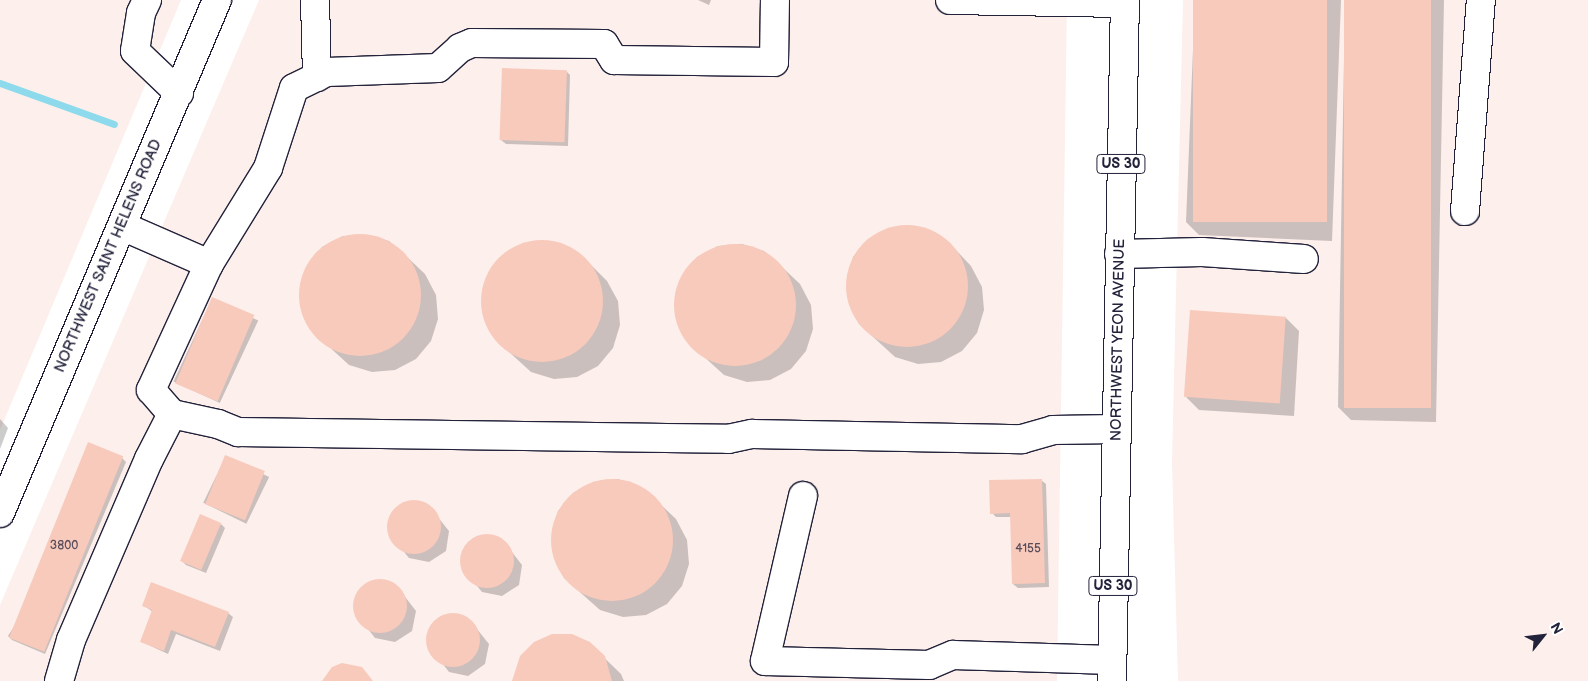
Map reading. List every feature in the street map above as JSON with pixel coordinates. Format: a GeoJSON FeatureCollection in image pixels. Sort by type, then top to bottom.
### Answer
{"type":"FeatureCollection","features":[{"type":"Feature","properties":{"kind":"main road"},"geometry":{"type":"LineString","coordinates":[[147,0],[141,12],[135,52],[178,93]]}},
{"type":"Feature","properties":{"kind":"main road","name":"NORTHWEST SAINT HELENS ROAD"},"geometry":{"type":"LineString","coordinates":[[0,513],[217,0]]}},
{"type":"Feature","properties":{"kind":"main road"},"geometry":{"type":"LineString","coordinates":[[315,0],[316,77]]}},
{"type":"Feature","properties":{"kind":"main road"},"geometry":{"type":"LineString","coordinates":[[775,0],[774,62],[614,60],[604,44],[472,44],[460,48],[438,68],[327,72],[294,88],[268,168],[209,264],[151,390],[172,414],[218,424],[238,432],[728,439],[752,434],[1022,439],[1053,430],[1116,429]]}},
{"type":"Feature","properties":{"kind":"main road"},"geometry":{"type":"LineString","coordinates":[[950,0],[1125,2]]}},
{"type":"Feature","properties":{"kind":"main road"},"geometry":{"type":"LineString","coordinates":[[1465,211],[1481,0]]}},
{"type":"Feature","properties":{"kind":"main road","name":"NORTHWEST YEON AVENUE"},"geometry":{"type":"LineString","coordinates":[[1112,671],[1125,2]]}},
{"type":"Feature","properties":{"kind":"main road"},"geometry":{"type":"LineString","coordinates":[[122,226],[209,264]]}},
{"type":"Feature","properties":{"kind":"main road"},"geometry":{"type":"LineString","coordinates":[[1120,254],[1202,252],[1304,259]]}},
{"type":"Feature","properties":{"kind":"main road"},"geometry":{"type":"LineString","coordinates":[[59,681],[75,631],[149,459],[172,414]]}},
{"type":"Feature","properties":{"kind":"main road"},"geometry":{"type":"LineString","coordinates":[[803,496],[765,662],[929,665],[952,655],[1112,671]]}},
{"type":"Feature","properties":{"kind":"shaded area"},"geometry":{"type":"Polygon","coordinates":[[[0,0],[181,0],[0,430],[0,0]]]}},
{"type":"Feature","properties":{"kind":"shaded area"},"geometry":{"type":"Polygon","coordinates":[[[259,0],[1067,0],[1057,681],[0,681],[0,605],[259,0]]]}},
{"type":"Feature","properties":{"kind":"shaded area"},"geometry":{"type":"Polygon","coordinates":[[[1183,0],[1588,0],[1588,681],[1178,681],[1172,462],[1183,0]]]}},
{"type":"Feature","properties":{"kind":"building"},"geometry":{"type":"Polygon","coordinates":[[[1193,0],[1327,0],[1327,222],[1193,222],[1193,0]]]}},
{"type":"Feature","properties":{"kind":"building"},"geometry":{"type":"Polygon","coordinates":[[[1344,0],[1431,0],[1431,408],[1344,408],[1344,0]]]}},
{"type":"Feature","properties":{"kind":"building"},"geometry":{"type":"Polygon","coordinates":[[[502,68],[567,70],[564,142],[499,140],[502,68]]]}},
{"type":"Feature","properties":{"kind":"building"},"geometry":{"type":"Polygon","coordinates":[[[907,225],[919,226],[930,230],[941,235],[950,243],[958,252],[963,263],[967,274],[967,298],[963,309],[958,320],[950,329],[941,337],[930,342],[919,346],[907,347],[895,346],[884,342],[873,337],[864,329],[856,320],[851,309],[847,298],[846,286],[847,274],[851,263],[856,252],[864,243],[873,235],[884,230],[895,226],[907,225]]]}},
{"type":"Feature","properties":{"kind":"building"},"geometry":{"type":"Polygon","coordinates":[[[360,234],[372,235],[383,239],[394,244],[403,252],[411,261],[416,272],[420,283],[420,307],[416,318],[411,329],[403,338],[394,346],[383,351],[372,355],[360,356],[348,355],[337,351],[326,346],[317,338],[309,329],[304,318],[300,307],[299,295],[300,283],[304,272],[309,261],[317,252],[326,244],[337,239],[348,235],[360,234]]]}},
{"type":"Feature","properties":{"kind":"building"},"geometry":{"type":"Polygon","coordinates":[[[542,240],[554,241],[565,245],[576,250],[585,258],[593,267],[598,278],[602,289],[602,313],[598,324],[593,335],[585,344],[576,352],[565,357],[554,361],[542,362],[530,361],[519,357],[508,352],[499,344],[491,335],[486,324],[482,313],[481,301],[482,289],[486,278],[491,267],[499,258],[508,250],[519,245],[530,241],[542,240]]]}},
{"type":"Feature","properties":{"kind":"building"},"geometry":{"type":"Polygon","coordinates":[[[735,244],[747,245],[758,249],[769,254],[778,262],[786,271],[791,282],[795,293],[795,317],[791,328],[786,339],[778,348],[769,356],[758,361],[747,365],[735,366],[723,365],[712,361],[701,356],[692,348],[684,339],[679,328],[675,317],[674,305],[675,293],[679,282],[684,271],[692,262],[701,254],[712,249],[723,245],[735,244]]]}},
{"type":"Feature","properties":{"kind":"building"},"geometry":{"type":"Polygon","coordinates":[[[212,297],[254,315],[218,402],[175,384],[212,297]]]}},
{"type":"Feature","properties":{"kind":"building"},"geometry":{"type":"Polygon","coordinates":[[[1190,310],[1286,317],[1280,403],[1184,397],[1190,310]]]}},
{"type":"Feature","properties":{"kind":"building"},"geometry":{"type":"Polygon","coordinates":[[[88,442],[123,456],[44,652],[9,638],[88,442]]]}},
{"type":"Feature","properties":{"kind":"building"},"geometry":{"type":"Polygon","coordinates":[[[225,455],[265,471],[245,520],[205,504],[225,455]]]}},
{"type":"Feature","properties":{"kind":"building"},"geometry":{"type":"Polygon","coordinates":[[[612,479],[624,480],[635,484],[646,489],[655,497],[663,506],[668,517],[672,528],[672,552],[668,563],[663,574],[655,583],[646,591],[635,596],[624,600],[612,601],[600,600],[589,596],[578,591],[569,583],[561,574],[556,563],[552,552],[551,540],[552,528],[556,517],[561,506],[569,497],[578,489],[589,484],[600,480],[612,479]]]}},
{"type":"Feature","properties":{"kind":"building"},"geometry":{"type":"Polygon","coordinates":[[[1042,479],[1045,583],[1012,584],[1010,513],[990,514],[989,480],[1042,479]]]}},
{"type":"Feature","properties":{"kind":"building"},"geometry":{"type":"Polygon","coordinates":[[[409,500],[419,500],[429,504],[437,512],[441,527],[437,542],[429,550],[419,554],[409,554],[399,550],[391,542],[387,532],[387,522],[391,512],[399,504],[409,500]]]}},
{"type":"Feature","properties":{"kind":"building"},"geometry":{"type":"Polygon","coordinates":[[[200,514],[221,523],[201,570],[180,561],[200,514]]]}},
{"type":"Feature","properties":{"kind":"building"},"geometry":{"type":"Polygon","coordinates":[[[482,534],[492,534],[502,538],[510,546],[514,561],[510,576],[502,584],[492,588],[482,588],[472,584],[464,576],[460,566],[460,556],[464,546],[472,538],[482,534]]]}},
{"type":"Feature","properties":{"kind":"building"},"geometry":{"type":"Polygon","coordinates":[[[375,579],[385,579],[395,583],[403,591],[407,606],[403,621],[395,629],[385,633],[375,633],[365,629],[357,621],[353,611],[353,601],[357,591],[365,583],[375,579]]]}},
{"type":"Feature","properties":{"kind":"building"},"geometry":{"type":"Polygon","coordinates":[[[151,582],[229,612],[215,647],[171,630],[164,651],[140,642],[152,610],[142,606],[151,582]]]}},
{"type":"Feature","properties":{"kind":"building"},"geometry":{"type":"Polygon","coordinates":[[[448,613],[458,613],[468,617],[476,625],[480,640],[476,655],[468,663],[458,667],[448,667],[438,663],[430,655],[426,645],[426,635],[430,625],[438,617],[448,613]]]}},
{"type":"Feature","properties":{"kind":"building"},"geometry":{"type":"Polygon","coordinates":[[[552,634],[572,634],[590,642],[605,656],[612,681],[512,681],[520,656],[534,642],[552,634]]]}},
{"type":"Feature","properties":{"kind":"building"},"geometry":{"type":"Polygon","coordinates":[[[342,663],[362,667],[373,681],[322,681],[332,667],[342,663]]]}},
{"type":"Feature","properties":{"kind":"waterway"},"geometry":{"type":"LineString","coordinates":[[0,83],[114,124]]}}]}
